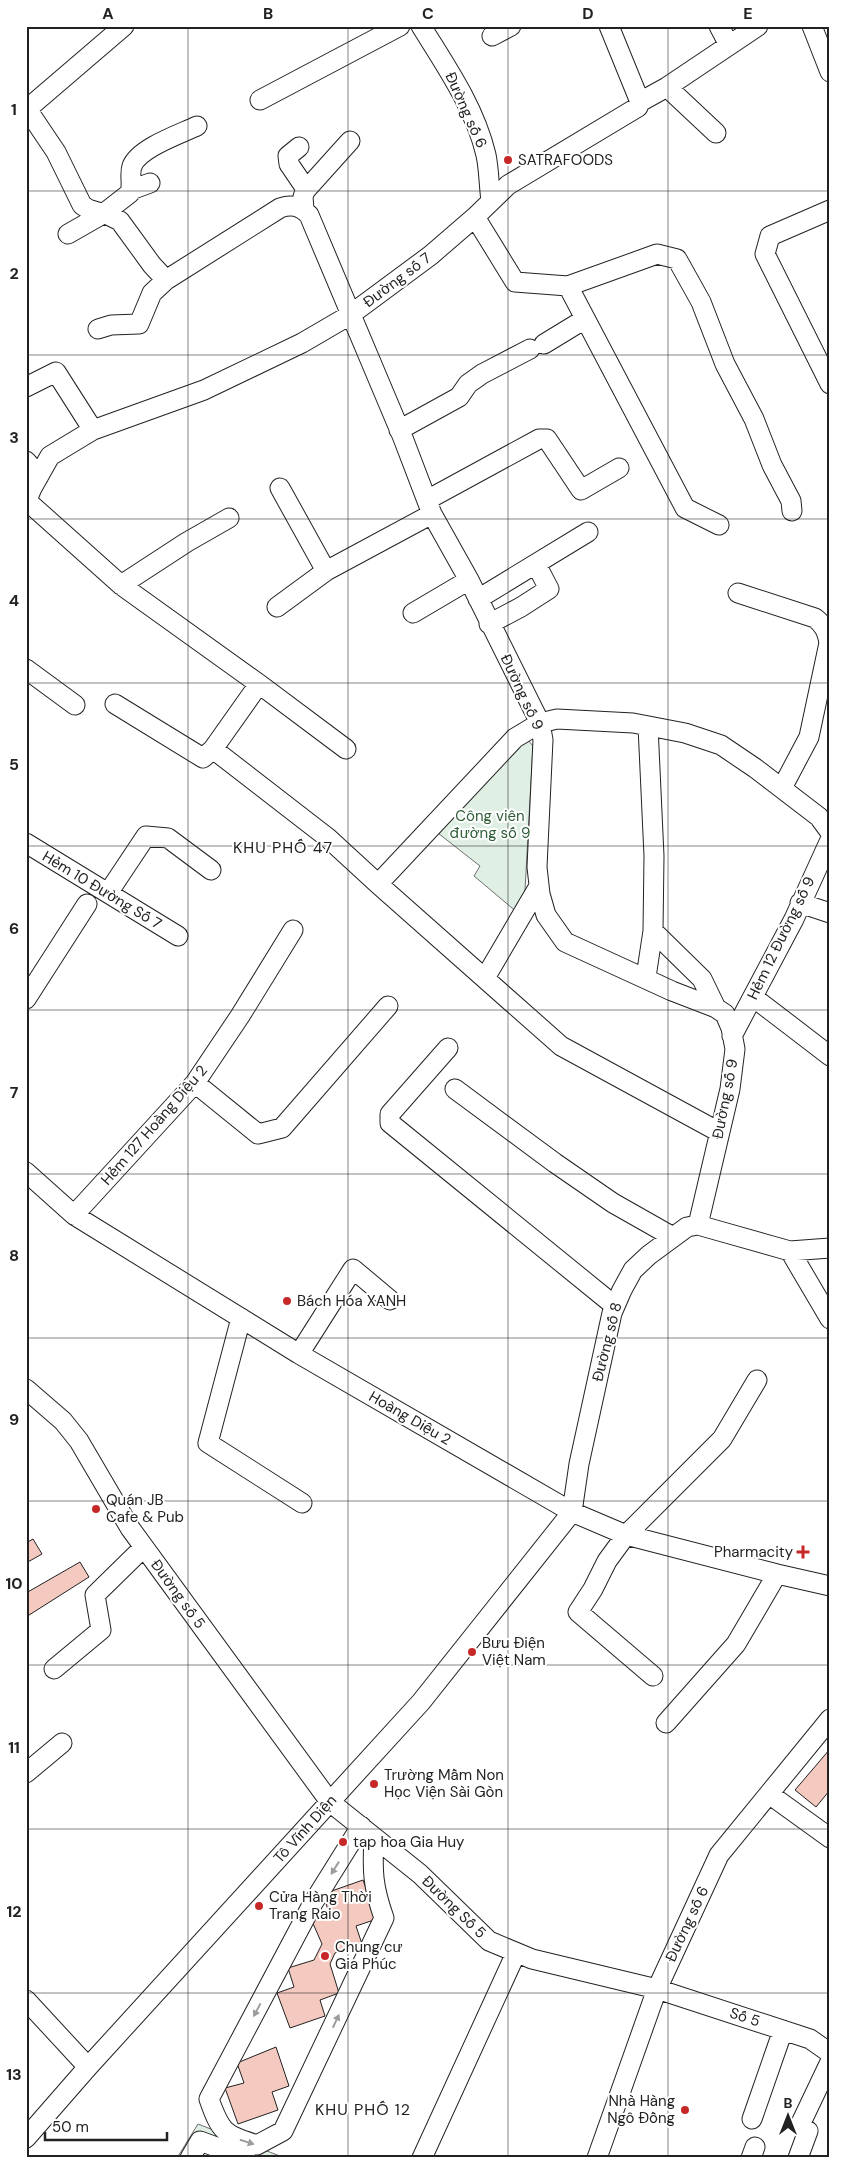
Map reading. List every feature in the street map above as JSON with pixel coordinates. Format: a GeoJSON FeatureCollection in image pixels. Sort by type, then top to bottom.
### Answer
{"type":"FeatureCollection","features":[{"type":"Feature","properties":{"kind":"street"},"geometry":{"type":"LineString","coordinates":[[124,26],[26,110],[56,152],[82,204],[88,209],[114,217],[126,227],[152,265],[166,280]]}},
{"type":"Feature","properties":{"kind":"street"},"geometry":{"type":"LineString","coordinates":[[260,100],[400,26]]}},
{"type":"Feature","properties":{"kind":"street","name":"Đường số 6"},"geometry":{"type":"LineString","coordinates":[[421,26],[451,73],[471,116],[486,155],[491,201]]}},
{"type":"Feature","properties":{"kind":"street"},"geometry":{"type":"LineString","coordinates":[[492,36],[511,26]]}},
{"type":"Feature","properties":{"kind":"street"},"geometry":{"type":"LineString","coordinates":[[609,26],[640,102]]}},
{"type":"Feature","properties":{"kind":"street"},"geometry":{"type":"LineString","coordinates":[[719,26],[729,45]]}},
{"type":"Feature","properties":{"kind":"street","name":"Đường số 7"},"geometry":{"type":"LineString","coordinates":[[26,502],[50,456],[93,430],[204,390],[302,343],[350,315],[431,254],[475,217],[508,185],[638,107],[640,102],[667,88],[758,26]]}},
{"type":"Feature","properties":{"kind":"street"},"geometry":{"type":"LineString","coordinates":[[817,28],[830,72]]}},
{"type":"Feature","properties":{"kind":"street"},"geometry":{"type":"LineString","coordinates":[[667,88],[716,133]]}},
{"type":"Feature","properties":{"kind":"street"},"geometry":{"type":"LineString","coordinates":[[131,190],[131,172],[136,159],[145,151],[198,126]]}},
{"type":"Feature","properties":{"kind":"street"},"geometry":{"type":"LineString","coordinates":[[98,329],[140,324],[152,293],[166,280],[280,208],[288,205],[301,208],[306,189],[348,146],[350,141]]}},
{"type":"Feature","properties":{"kind":"street"},"geometry":{"type":"LineString","coordinates":[[299,147],[288,156],[289,164],[306,189]]}},
{"type":"Feature","properties":{"kind":"street"},"geometry":{"type":"LineString","coordinates":[[68,234],[103,214],[131,190],[150,183]]}},
{"type":"Feature","properties":{"kind":"street","name":"Đường số 9"},"geometry":{"type":"LineString","coordinates":[[301,208],[309,215],[430,507],[469,580],[489,624],[540,724],[543,740],[537,867],[539,886],[546,914],[565,942],[646,977],[672,991],[716,1008],[725,1014],[735,1049],[730,1089],[698,1225]]}},
{"type":"Feature","properties":{"kind":"street"},"geometry":{"type":"LineString","coordinates":[[830,210],[770,236],[765,254],[830,384]]}},
{"type":"Feature","properties":{"kind":"street"},"geometry":{"type":"LineString","coordinates":[[475,217],[516,282],[568,286],[657,254],[677,259],[701,302],[725,364],[754,419],[772,465],[791,501],[792,511]]}},
{"type":"Feature","properties":{"kind":"street"},"geometry":{"type":"LineString","coordinates":[[568,286],[685,508],[719,525]]}},
{"type":"Feature","properties":{"kind":"street"},"geometry":{"type":"LineString","coordinates":[[399,430],[459,397],[468,384],[482,374],[585,319]]}},
{"type":"Feature","properties":{"kind":"street"},"geometry":{"type":"LineString","coordinates":[[26,387],[56,372],[93,430]]}},
{"type":"Feature","properties":{"kind":"street"},"geometry":{"type":"LineString","coordinates":[[277,607],[326,570],[539,439],[547,439],[581,490],[619,468]]}},
{"type":"Feature","properties":{"kind":"street"},"geometry":{"type":"LineString","coordinates":[[26,461],[39,476]]}},
{"type":"Feature","properties":{"kind":"street"},"geometry":{"type":"LineString","coordinates":[[280,488],[326,570]]}},
{"type":"Feature","properties":{"kind":"street"},"geometry":{"type":"LineString","coordinates":[[26,502],[121,585],[346,749]]}},
{"type":"Feature","properties":{"kind":"street"},"geometry":{"type":"LineString","coordinates":[[121,585],[187,542],[229,518]]}},
{"type":"Feature","properties":{"kind":"street"},"geometry":{"type":"LineString","coordinates":[[478,598],[588,532]]}},
{"type":"Feature","properties":{"kind":"street"},"geometry":{"type":"LineString","coordinates":[[489,624],[521,607],[548,589],[536,564]]}},
{"type":"Feature","properties":{"kind":"street"},"geometry":{"type":"LineString","coordinates":[[413,613],[469,580]]}},
{"type":"Feature","properties":{"kind":"street"},"geometry":{"type":"LineString","coordinates":[[738,593],[815,618],[828,632],[829,643],[809,736],[782,788]]}},
{"type":"Feature","properties":{"kind":"street"},"geometry":{"type":"LineString","coordinates":[[26,669],[75,705]]}},
{"type":"Feature","properties":{"kind":"street"},"geometry":{"type":"LineString","coordinates":[[115,704],[203,758],[213,749],[259,684]]}},
{"type":"Feature","properties":{"kind":"street"},"geometry":{"type":"LineString","coordinates":[[378,884],[515,738],[540,724],[557,719],[633,723],[685,733],[721,745],[820,817],[830,832]]}},
{"type":"Feature","properties":{"kind":"street"},"geometry":{"type":"LineString","coordinates":[[646,977],[653,931],[654,856],[648,726]]}},
{"type":"Feature","properties":{"kind":"street"},"geometry":{"type":"LineString","coordinates":[[213,749],[328,838],[561,1046],[719,1132]]}},
{"type":"Feature","properties":{"kind":"street"},"geometry":{"type":"LineString","coordinates":[[108,893],[146,836],[168,838],[212,870]]}},
{"type":"Feature","properties":{"kind":"street","name":"Hẻm 12 Đường số 9"},"geometry":{"type":"LineString","coordinates":[[732,1036],[830,840]]}},
{"type":"Feature","properties":{"kind":"street","name":"Hẻm 10 Đường Số 7"},"geometry":{"type":"LineString","coordinates":[[26,843],[178,936]]}},
{"type":"Feature","properties":{"kind":"street"},"geometry":{"type":"LineString","coordinates":[[485,978],[539,886]]}},
{"type":"Feature","properties":{"kind":"street"},"geometry":{"type":"LineString","coordinates":[[800,903],[830,913]]}},
{"type":"Feature","properties":{"kind":"street"},"geometry":{"type":"LineString","coordinates":[[26,999],[87,904]]}},
{"type":"Feature","properties":{"kind":"street","name":"Hẻm 127 Hoàng Diệu 2"},"geometry":{"type":"LineString","coordinates":[[74,1215],[195,1083],[240,1016],[292,930]]}},
{"type":"Feature","properties":{"kind":"street"},"geometry":{"type":"LineString","coordinates":[[653,931],[702,979],[716,1008]]}},
{"type":"Feature","properties":{"kind":"street"},"geometry":{"type":"LineString","coordinates":[[753,996],[830,1056]]}},
{"type":"Feature","properties":{"kind":"street"},"geometry":{"type":"LineString","coordinates":[[195,1083],[258,1134],[282,1128],[388,1006]]}},
{"type":"Feature","properties":{"kind":"street"},"geometry":{"type":"LineString","coordinates":[[448,1048],[390,1114],[390,1123],[615,1306]]}},
{"type":"Feature","properties":{"kind":"street"},"geometry":{"type":"LineString","coordinates":[[455,1090],[613,1203],[673,1237]]}},
{"type":"Feature","properties":{"kind":"street","name":"Hoàng Diệu 2"},"geometry":{"type":"LineString","coordinates":[[26,1172],[74,1215],[299,1354],[572,1512],[626,1534],[830,1586]]}},
{"type":"Feature","properties":{"kind":"street"},"geometry":{"type":"LineString","coordinates":[[698,1225],[790,1251],[830,1248]]}},
{"type":"Feature","properties":{"kind":"street","name":"Đường số 8"},"geometry":{"type":"LineString","coordinates":[[572,1512],[579,1464],[615,1306],[633,1270],[673,1237],[687,1228],[698,1225]]}},
{"type":"Feature","properties":{"kind":"street"},"geometry":{"type":"LineString","coordinates":[[790,1251],[830,1319]]}},
{"type":"Feature","properties":{"kind":"street"},"geometry":{"type":"LineString","coordinates":[[299,1354],[353,1269],[390,1300]]}},
{"type":"Feature","properties":{"kind":"street"},"geometry":{"type":"LineString","coordinates":[[241,1318],[208,1443],[302,1503]]}},
{"type":"Feature","properties":{"kind":"street"},"geometry":{"type":"LineString","coordinates":[[653,1676],[578,1612],[593,1589],[607,1561],[626,1534],[722,1439],[757,1380]]}},
{"type":"Feature","properties":{"kind":"street","name":"Đường số 5"},"geometry":{"type":"LineString","coordinates":[[26,1389],[64,1422],[79,1441],[130,1528],[330,1802]]}},
{"type":"Feature","properties":{"kind":"street","name":"Tô Vĩnh Diện"},"geometry":{"type":"LineString","coordinates":[[27,2136],[422,1702],[572,1512]]}},
{"type":"Feature","properties":{"kind":"street"},"geometry":{"type":"LineString","coordinates":[[54,1669],[101,1630],[95,1595],[144,1547]]}},
{"type":"Feature","properties":{"kind":"street"},"geometry":{"type":"LineString","coordinates":[[666,1722],[736,1644],[777,1574]]}},
{"type":"Feature","properties":{"kind":"street","name":"Đường số 6"},"geometry":{"type":"LineString","coordinates":[[596,2158],[657,1988],[719,1855],[830,1719]]}},
{"type":"Feature","properties":{"kind":"street"},"geometry":{"type":"LineString","coordinates":[[26,1773],[62,1744]]}},
{"type":"Feature","properties":{"kind":"street"},"geometry":{"type":"LineString","coordinates":[[769,1794],[830,1838]]}},
{"type":"Feature","properties":{"kind":"street","name":"Đường Số 5"},"geometry":{"type":"LineString","coordinates":[[330,1802],[420,1874],[489,1941],[532,1960],[657,1988]]}},
{"type":"Feature","properties":{"kind":"street"},"geometry":{"type":"LineString","coordinates":[[368,1832],[375,1893],[384,1918],[283,2131],[257,2145],[229,2136],[217,2122],[209,2099],[313,1903],[368,1832]]}},
{"type":"Feature","properties":{"kind":"street"},"geometry":{"type":"LineString","coordinates":[[422,2158],[516,1953]]}},
{"type":"Feature","properties":{"kind":"street","name":"Số 5"},"geometry":{"type":"LineString","coordinates":[[657,1988],[810,2039],[830,2053]]}},
{"type":"Feature","properties":{"kind":"street"},"geometry":{"type":"LineString","coordinates":[[26,2000],[88,2067]]}},
{"type":"Feature","properties":{"kind":"street"},"geometry":{"type":"LineString","coordinates":[[752,2120],[783,2030]]}},
{"type":"Feature","properties":{"kind":"street"},"geometry":{"type":"LineString","coordinates":[[798,2158],[808,2131],[800,2125],[830,2062]]}},
{"type":"Feature","properties":{"kind":"street"},"geometry":{"type":"LineString","coordinates":[[190,2158],[200,2141],[246,2158]]}},
{"type":"Feature","properties":{"kind":"green space","name":"Công viên đường số 9"},"geometry":{"type":"Polygon","coordinates":[[[528,740],[533,746],[525,890],[518,913],[474,876],[480,866],[434,830],[516,741],[528,740]]]}},
{"type":"Feature","properties":{"kind":"green space"},"geometry":{"type":"Polygon","coordinates":[[[198,2124],[285,2158],[177,2158],[198,2124]]]}},
{"type":"Feature","properties":{"kind":"building"},"geometry":{"type":"Polygon","coordinates":[[[33,1539],[42,1554],[26,1563],[26,1543],[33,1539]]]}},
{"type":"Feature","properties":{"kind":"building"},"geometry":{"type":"Polygon","coordinates":[[[80,1562],[89,1577],[26,1617],[26,1593],[80,1562]]]}},
{"type":"Feature","properties":{"kind":"building"},"geometry":{"type":"Polygon","coordinates":[[[830,1749],[830,1790],[816,1807],[795,1790],[830,1749]]]}},
{"type":"Feature","properties":{"kind":"building","name":"Chung cư Gia Phúc"},"geometry":{"type":"Polygon","coordinates":[[[363,1880],[377,1919],[356,1926],[362,1944],[335,1953],[330,1964],[339,1993],[320,2000],[325,2016],[290,2028],[277,1993],[294,1987],[288,1968],[314,1960],[322,1944],[311,1919],[329,1913],[323,1894],[363,1880]]]}},
{"type":"Feature","properties":{"kind":"building"},"geometry":{"type":"Polygon","coordinates":[[[276,2047],[289,2086],[272,2092],[278,2110],[238,2124],[225,2088],[244,2083],[237,2063],[276,2047]]]}},
{"type":"Feature","properties":{"kind":"place","name":"SATRAFOODS"},"geometry":{"type":"Point","coordinates":[508,160]}},
{"type":"Feature","properties":{"kind":"place","name":"Bách Hóa XANH"},"geometry":{"type":"Point","coordinates":[287,1301]}},
{"type":"Feature","properties":{"kind":"place","name":"Quán JB Cafe & Pub"},"geometry":{"type":"Point","coordinates":[96,1509]}},
{"type":"Feature","properties":{"kind":"place","name":"Pharmacity"},"geometry":{"type":"Point","coordinates":[803,1552]}},
{"type":"Feature","properties":{"kind":"place","name":"Bưu Điện Việt Nam"},"geometry":{"type":"Point","coordinates":[472,1652]}},
{"type":"Feature","properties":{"kind":"place","name":"Trường Mầm Non Học Viện Sài Gòn"},"geometry":{"type":"Point","coordinates":[374,1784]}},
{"type":"Feature","properties":{"kind":"place","name":"tap hoa Gia Huy"},"geometry":{"type":"Point","coordinates":[343,1842]}},
{"type":"Feature","properties":{"kind":"place","name":"Cửa Hàng Thời Trang Raio"},"geometry":{"type":"Point","coordinates":[259,1906]}},
{"type":"Feature","properties":{"kind":"place","name":"Chung cư Gia Phúc"},"geometry":{"type":"Point","coordinates":[325,1956]}},
{"type":"Feature","properties":{"kind":"place","name":"Nhà Hàng Ngô Đồng"},"geometry":{"type":"Point","coordinates":[685,2110]}},
{"type":"Feature","properties":{"kind":"district","name":"KHU PHỐ 47"},"geometry":{"type":"Point","coordinates":[283,847]}},
{"type":"Feature","properties":{"kind":"district","name":"KHU PHỐ 12"},"geometry":{"type":"Point","coordinates":[363,2109]}}]}
